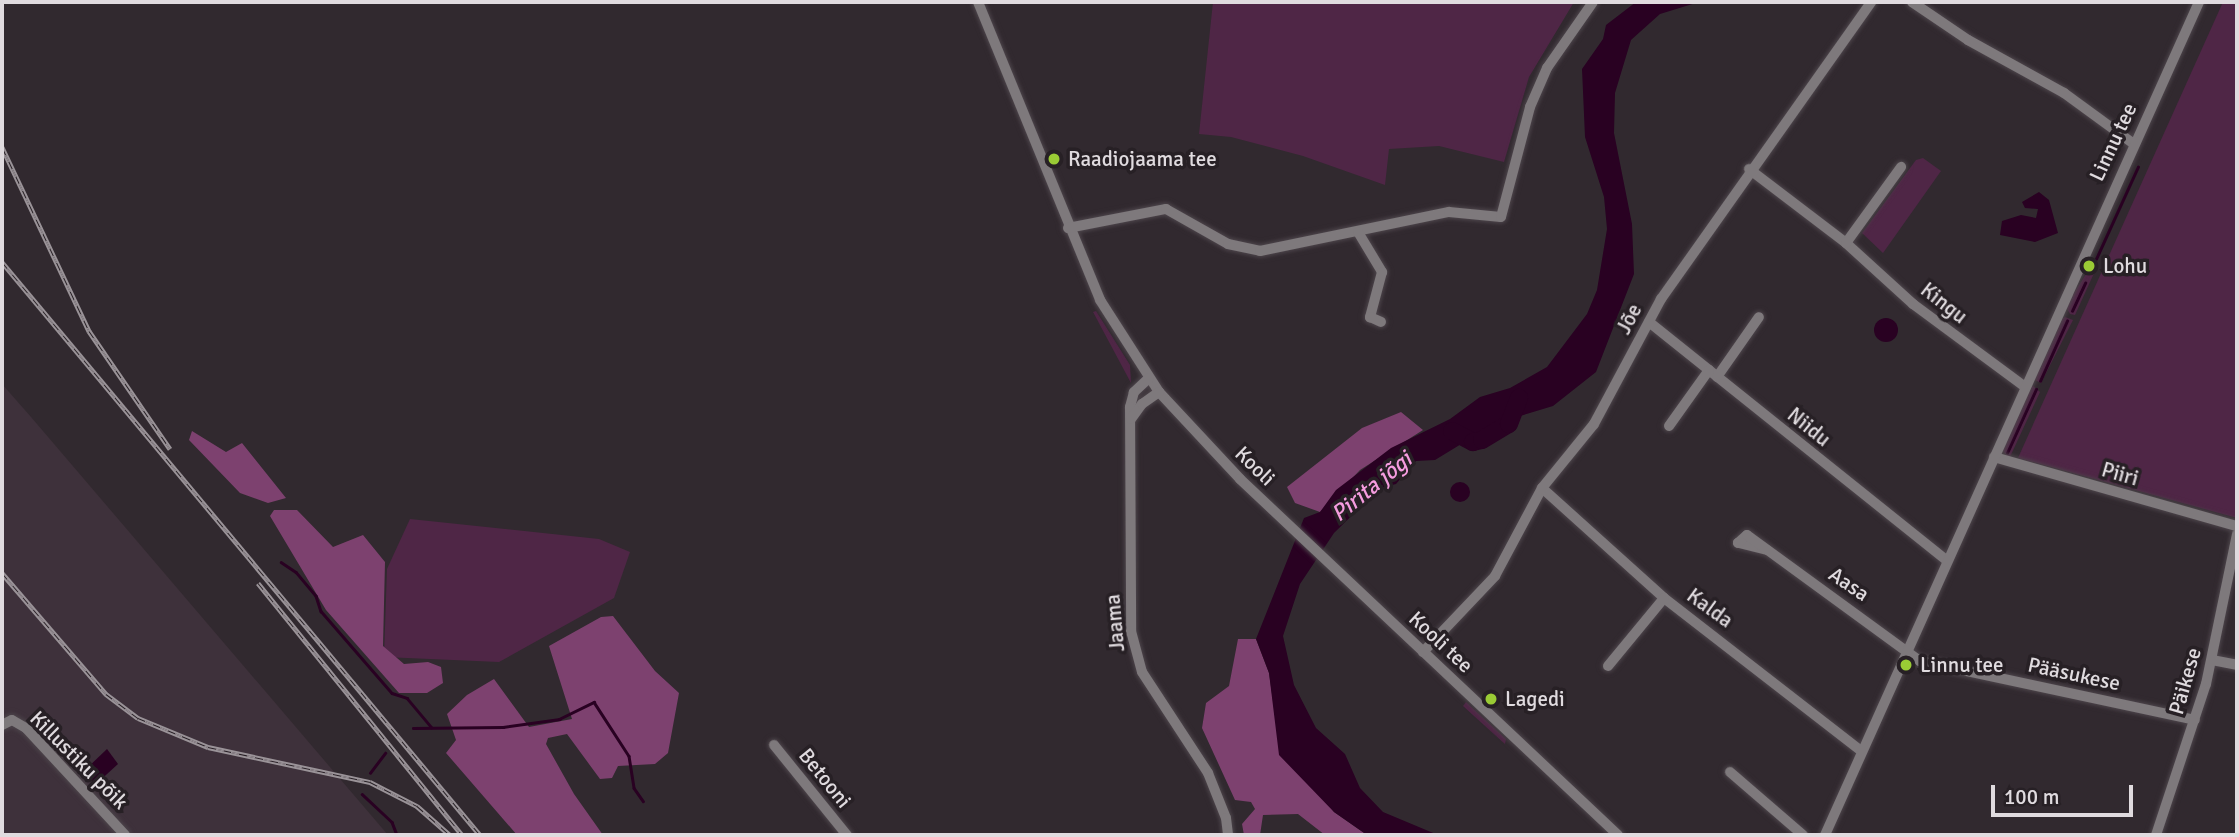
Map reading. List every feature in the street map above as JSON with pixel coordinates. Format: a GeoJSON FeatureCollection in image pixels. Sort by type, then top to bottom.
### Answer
{"type":"FeatureCollection","features":[{"type":"Feature","properties":{"kind":"street","name":"Kooli"},"geometry":{"type":"LineString","coordinates":[[978,2],[1068,228],[1100,300],[1159,392],[1286,522],[1329,562]]}},
{"type":"Feature","properties":{"kind":"street"},"geometry":{"type":"LineString","coordinates":[[1068,228],[1166,209],[1245,251],[1291,247],[1449,212],[1501,217],[1530,107],[1548,68],[1593,2]]}},
{"type":"Feature","properties":{"kind":"street","name":"Jõe"},"geometry":{"type":"LineString","coordinates":[[1423,652],[1495,576],[1542,488],[1594,424],[1649,322],[1749,169],[1871,2]]}},
{"type":"Feature","properties":{"kind":"street"},"geometry":{"type":"LineString","coordinates":[[1912,2],[1968,40],[2064,93],[2134,144]]}},
{"type":"Feature","properties":{"kind":"street","name":"Linnu tee"},"geometry":{"type":"LineString","coordinates":[[1825,835],[2024,386],[2199,2]]}},
{"type":"Feature","properties":{"kind":"street"},"geometry":{"type":"LineString","coordinates":[[1846,243],[1901,167]]}},
{"type":"Feature","properties":{"kind":"street","name":"Kingu"},"geometry":{"type":"LineString","coordinates":[[1749,169],[1846,243],[1913,304],[2024,386]]}},
{"type":"Feature","properties":{"kind":"street"},"geometry":{"type":"LineString","coordinates":[[1359,232],[1382,272],[1370,317],[1381,322]]}},
{"type":"Feature","properties":{"kind":"street"},"geometry":{"type":"LineString","coordinates":[[1670,426],[1759,317]]}},
{"type":"Feature","properties":{"kind":"street","name":"Niidu"},"geometry":{"type":"LineString","coordinates":[[1649,322],[1946,560]]}},
{"type":"Feature","properties":{"kind":"street","name":"Jaama"},"geometry":{"type":"LineString","coordinates":[[1149,378],[1134,392],[1129,425],[1131,631],[1137,658],[1208,773],[1226,818],[1228,835]]}},
{"type":"Feature","properties":{"kind":"street"},"geometry":{"type":"LineString","coordinates":[[1129,425],[1142,404],[1159,392]]}},
{"type":"Feature","properties":{"kind":"street","name":"Piiri"},"geometry":{"type":"LineString","coordinates":[[1994,457],[2237,526]]}},
{"type":"Feature","properties":{"kind":"street","name":"Kalda"},"geometry":{"type":"LineString","coordinates":[[1542,488],[1664,597],[1861,751]]}},
{"type":"Feature","properties":{"kind":"street","name":"Päikese"},"geometry":{"type":"LineString","coordinates":[[2156,835],[2212,660],[2237,534]]}},
{"type":"Feature","properties":{"kind":"street","name":"Aasa"},"geometry":{"type":"LineString","coordinates":[[1767,550],[1875,625],[1906,654]]}},
{"type":"Feature","properties":{"kind":"street","name":"Kooli tee"},"geometry":{"type":"LineString","coordinates":[[1329,562],[1618,835]]}},
{"type":"Feature","properties":{"kind":"street"},"geometry":{"type":"LineString","coordinates":[[1608,666],[1664,597]]}},
{"type":"Feature","properties":{"kind":"street","name":"Pääsukese"},"geometry":{"type":"LineString","coordinates":[[1906,654],[2195,720]]}},
{"type":"Feature","properties":{"kind":"street"},"geometry":{"type":"LineString","coordinates":[[2212,660],[2237,665]]}},
{"type":"Feature","properties":{"kind":"street","name":"Killustiku põik"},"geometry":{"type":"LineString","coordinates":[[2,725],[12,720],[26,728],[125,835]]}},
{"type":"Feature","properties":{"kind":"street","name":"Betooni"},"geometry":{"type":"LineString","coordinates":[[774,745],[847,835]]}},
{"type":"Feature","properties":{"kind":"street"},"geometry":{"type":"LineString","coordinates":[[1730,772],[1802,835]]}},
{"type":"Feature","properties":{"kind":"shaded area"},"geometry":{"type":"Polygon","coordinates":[[[1213,2],[1574,2],[1529,77],[1504,162],[1439,146],[1389,149],[1385,185],[1303,156],[1231,137],[1199,134],[1213,2]]]}},
{"type":"Feature","properties":{"kind":"shaded area"},"geometry":{"type":"Polygon","coordinates":[[[2223,2],[2237,2],[2237,518],[2018,458],[2223,2]]]}},
{"type":"Feature","properties":{"kind":"shaded area"},"geometry":{"type":"Polygon","coordinates":[[[1923,158],[1941,171],[1883,253],[1862,233],[1916,160],[1923,158]]]}},
{"type":"Feature","properties":{"kind":"shaded area"},"geometry":{"type":"Polygon","coordinates":[[[2090,268],[2095,271],[2075,315],[2070,314],[2066,307],[2090,268]]]}},
{"type":"Feature","properties":{"kind":"shaded area"},"geometry":{"type":"Polygon","coordinates":[[[1096,311],[1130,365],[1131,383],[1093,312],[1096,311]]]}},
{"type":"Feature","properties":{"kind":"shaded area"},"geometry":{"type":"Polygon","coordinates":[[[2065,317],[2073,320],[2041,383],[2033,379],[2060,320],[2065,317]]]}},
{"type":"Feature","properties":{"kind":"shaded area"},"geometry":{"type":"Polygon","coordinates":[[[2,384],[31,417],[388,835],[2,835],[2,384]]]}},
{"type":"Feature","properties":{"kind":"shaded area"},"geometry":{"type":"Polygon","coordinates":[[[2031,384],[2040,392],[2009,459],[2002,450],[2031,384]]]}},
{"type":"Feature","properties":{"kind":"shaded area"},"geometry":{"type":"Polygon","coordinates":[[[1401,412],[1423,430],[1360,470],[1320,512],[1295,503],[1287,487],[1362,428],[1401,412]]]}},
{"type":"Feature","properties":{"kind":"shaded area"},"geometry":{"type":"Polygon","coordinates":[[[192,431],[226,452],[242,443],[286,498],[268,503],[240,493],[189,440],[192,431]]]}},
{"type":"Feature","properties":{"kind":"shaded area"},"geometry":{"type":"Polygon","coordinates":[[[274,510],[297,510],[333,547],[363,535],[385,562],[383,646],[404,664],[428,662],[441,667],[443,683],[427,693],[399,693],[326,610],[270,516],[274,510]]]}},
{"type":"Feature","properties":{"kind":"shaded area"},"geometry":{"type":"Polygon","coordinates":[[[410,519],[599,539],[630,552],[614,598],[499,662],[384,657],[387,569],[410,519]]]}},
{"type":"Feature","properties":{"kind":"shaded area"},"geometry":{"type":"Polygon","coordinates":[[[613,616],[655,671],[679,693],[668,753],[655,764],[618,766],[612,778],[600,779],[567,734],[548,738],[546,744],[574,794],[603,835],[517,835],[446,753],[456,740],[447,714],[467,695],[494,679],[529,727],[572,719],[549,646],[601,617],[613,616]]]}},
{"type":"Feature","properties":{"kind":"shaded area"},"geometry":{"type":"Polygon","coordinates":[[[1238,639],[1256,639],[1269,673],[1277,729],[1334,812],[1367,835],[1325,835],[1298,814],[1263,815],[1260,835],[1244,835],[1242,824],[1255,809],[1251,802],[1235,800],[1202,728],[1206,703],[1229,686],[1238,639]]]}},
{"type":"Feature","properties":{"kind":"shaded area"},"geometry":{"type":"Polygon","coordinates":[[[1466,702],[1506,739],[1505,744],[1463,706],[1466,702]]]}},
{"type":"Feature","properties":{"kind":"water"},"geometry":{"type":"Polygon","coordinates":[[[1636,2],[1699,2],[1660,14],[1631,40],[1615,93],[1614,133],[1632,224],[1634,274],[1596,372],[1553,406],[1494,424],[1435,460],[1416,461],[1396,484],[1380,488],[1334,533],[1300,584],[1283,636],[1294,685],[1316,728],[1345,754],[1360,788],[1383,812],[1438,835],[1367,835],[1334,812],[1279,755],[1269,673],[1256,639],[1304,518],[1320,512],[1336,490],[1391,448],[1450,419],[1480,397],[1510,388],[1547,367],[1587,314],[1597,290],[1607,229],[1604,197],[1585,137],[1582,69],[1603,39],[1606,25],[1636,2]]]}},
{"type":"Feature","properties":{"kind":"water"},"geometry":{"type":"Polygon","coordinates":[[[2039,192],[2049,200],[2058,233],[2035,242],[2000,235],[2002,221],[2021,215],[2036,218],[2038,209],[2025,208],[2022,202],[2039,192]]]}},
{"type":"Feature","properties":{"kind":"water"},"geometry":{"type":"Polygon","coordinates":[[[1886,318],[1895,321],[1898,330],[1895,339],[1886,342],[1877,339],[1874,330],[1877,321],[1886,318]]]}},
{"type":"Feature","properties":{"kind":"water"},"geometry":{"type":"Polygon","coordinates":[[[1460,482],[1467,485],[1470,492],[1467,499],[1460,502],[1453,499],[1450,492],[1453,485],[1460,482]]]}},
{"type":"Feature","properties":{"kind":"water"},"geometry":{"type":"Polygon","coordinates":[[[107,749],[118,764],[95,785],[84,771],[107,749]]]}},
{"type":"Feature","properties":{"kind":"waterway"},"geometry":{"type":"LineString","coordinates":[[2096,259],[2138,167]]}},
{"type":"Feature","properties":{"kind":"waterway"},"geometry":{"type":"LineString","coordinates":[[2072,311],[2085,283]]}},
{"type":"Feature","properties":{"kind":"waterway"},"geometry":{"type":"LineString","coordinates":[[2040,381],[2067,321]]}},
{"type":"Feature","properties":{"kind":"waterway"},"geometry":{"type":"LineString","coordinates":[[2007,453],[2036,389]]}},
{"type":"Feature","properties":{"kind":"waterway","name":"Pirita jõgi"},"geometry":{"type":"LineString","coordinates":[[1452,431],[1473,442],[1482,440],[1509,424],[1519,398]]}},
{"type":"Feature","properties":{"kind":"waterway"},"geometry":{"type":"LineString","coordinates":[[281,562],[296,572],[316,596],[321,611],[392,693],[407,698],[431,727]]}},
{"type":"Feature","properties":{"kind":"waterway"},"geometry":{"type":"LineString","coordinates":[[413,728],[503,727],[559,719],[594,702],[629,756],[634,788],[643,801]]}},
{"type":"Feature","properties":{"kind":"waterway"},"geometry":{"type":"LineString","coordinates":[[370,773],[385,753]]}},
{"type":"Feature","properties":{"kind":"waterway"},"geometry":{"type":"LineString","coordinates":[[362,794],[392,822],[397,835]]}},
{"type":"Feature","properties":{"kind":"railway"},"geometry":{"type":"LineString","coordinates":[[2,147],[89,331],[170,449]]}},
{"type":"Feature","properties":{"kind":"railway"},"geometry":{"type":"LineString","coordinates":[[2,262],[480,835]]}},
{"type":"Feature","properties":{"kind":"railway"},"geometry":{"type":"LineString","coordinates":[[2,573],[106,694],[138,718],[208,747],[370,782],[417,806],[450,835]]}},
{"type":"Feature","properties":{"kind":"railway"},"geometry":{"type":"LineString","coordinates":[[258,583],[462,835]]}},
{"type":"Feature","properties":{"kind":"place","name":"Raadiojaama tee"},"geometry":{"type":"Point","coordinates":[1054,159]}},
{"type":"Feature","properties":{"kind":"place","name":"Lohu"},"geometry":{"type":"Point","coordinates":[2089,266]}},
{"type":"Feature","properties":{"kind":"place","name":"Linnu tee"},"geometry":{"type":"Point","coordinates":[1906,665]}},
{"type":"Feature","properties":{"kind":"place","name":"Lagedi"},"geometry":{"type":"Point","coordinates":[1491,699]}}]}
